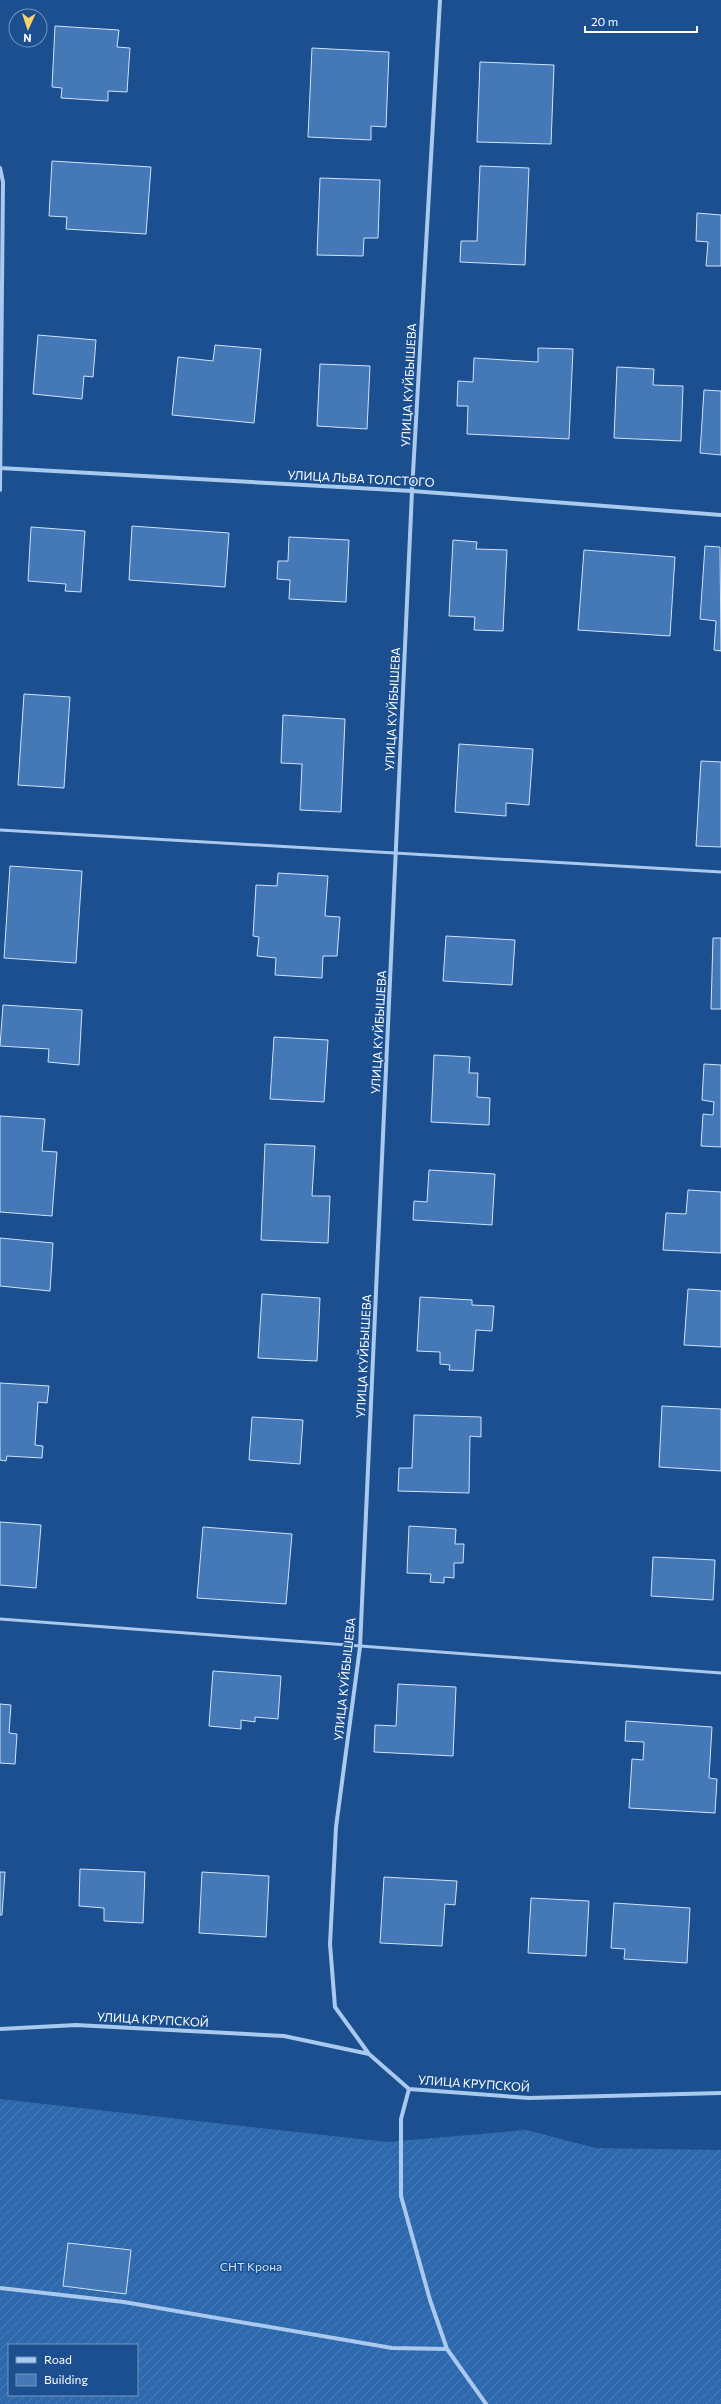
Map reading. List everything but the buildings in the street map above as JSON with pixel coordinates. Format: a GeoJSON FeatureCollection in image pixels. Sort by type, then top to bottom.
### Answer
{"type":"FeatureCollection","features":[{"type":"Feature","properties":{"kind":"street","name":"УЛИЦА КУЙБЫШЕВА"},"geometry":{"type":"LineString","coordinates":[[369,2054],[335,2007],[330,1944],[336,1827],[360,1647],[412,491],[440,0]]}},
{"type":"Feature","properties":{"kind":"street"},"geometry":{"type":"LineString","coordinates":[[0,168],[3,182],[0,490]]}},
{"type":"Feature","properties":{"kind":"street","name":"УЛИЦА ЛЬВА ТОЛСТОГО"},"geometry":{"type":"LineString","coordinates":[[1,468],[412,491],[721,514]]}},
{"type":"Feature","properties":{"kind":"street","name":"УЛИЦА КРУПСКОЙ"},"geometry":{"type":"LineString","coordinates":[[0,2029],[76,2025],[284,2036],[369,2054],[409,2089],[529,2098],[721,2092]]}},
{"type":"Feature","properties":{"kind":"street"},"geometry":{"type":"LineString","coordinates":[[409,2089],[401,2119],[401,2196],[430,2300],[447,2349],[486,2404]]}},
{"type":"Feature","properties":{"kind":"street"},"geometry":{"type":"LineString","coordinates":[[0,2288],[124,2302],[392,2348],[447,2349]]}},
{"type":"Feature","properties":{"kind":"lane"},"geometry":{"type":"LineString","coordinates":[[0,830],[721,872]]}},
{"type":"Feature","properties":{"kind":"lane"},"geometry":{"type":"LineString","coordinates":[[0,1619],[721,1673]]}},
{"type":"Feature","properties":{"kind":"green space","name":"СНТ Крона"},"geometry":{"type":"Polygon","coordinates":[[[0,2099],[387,2142],[526,2130],[596,2148],[721,2150],[721,2404],[0,2404],[0,2099]]]}}]}
